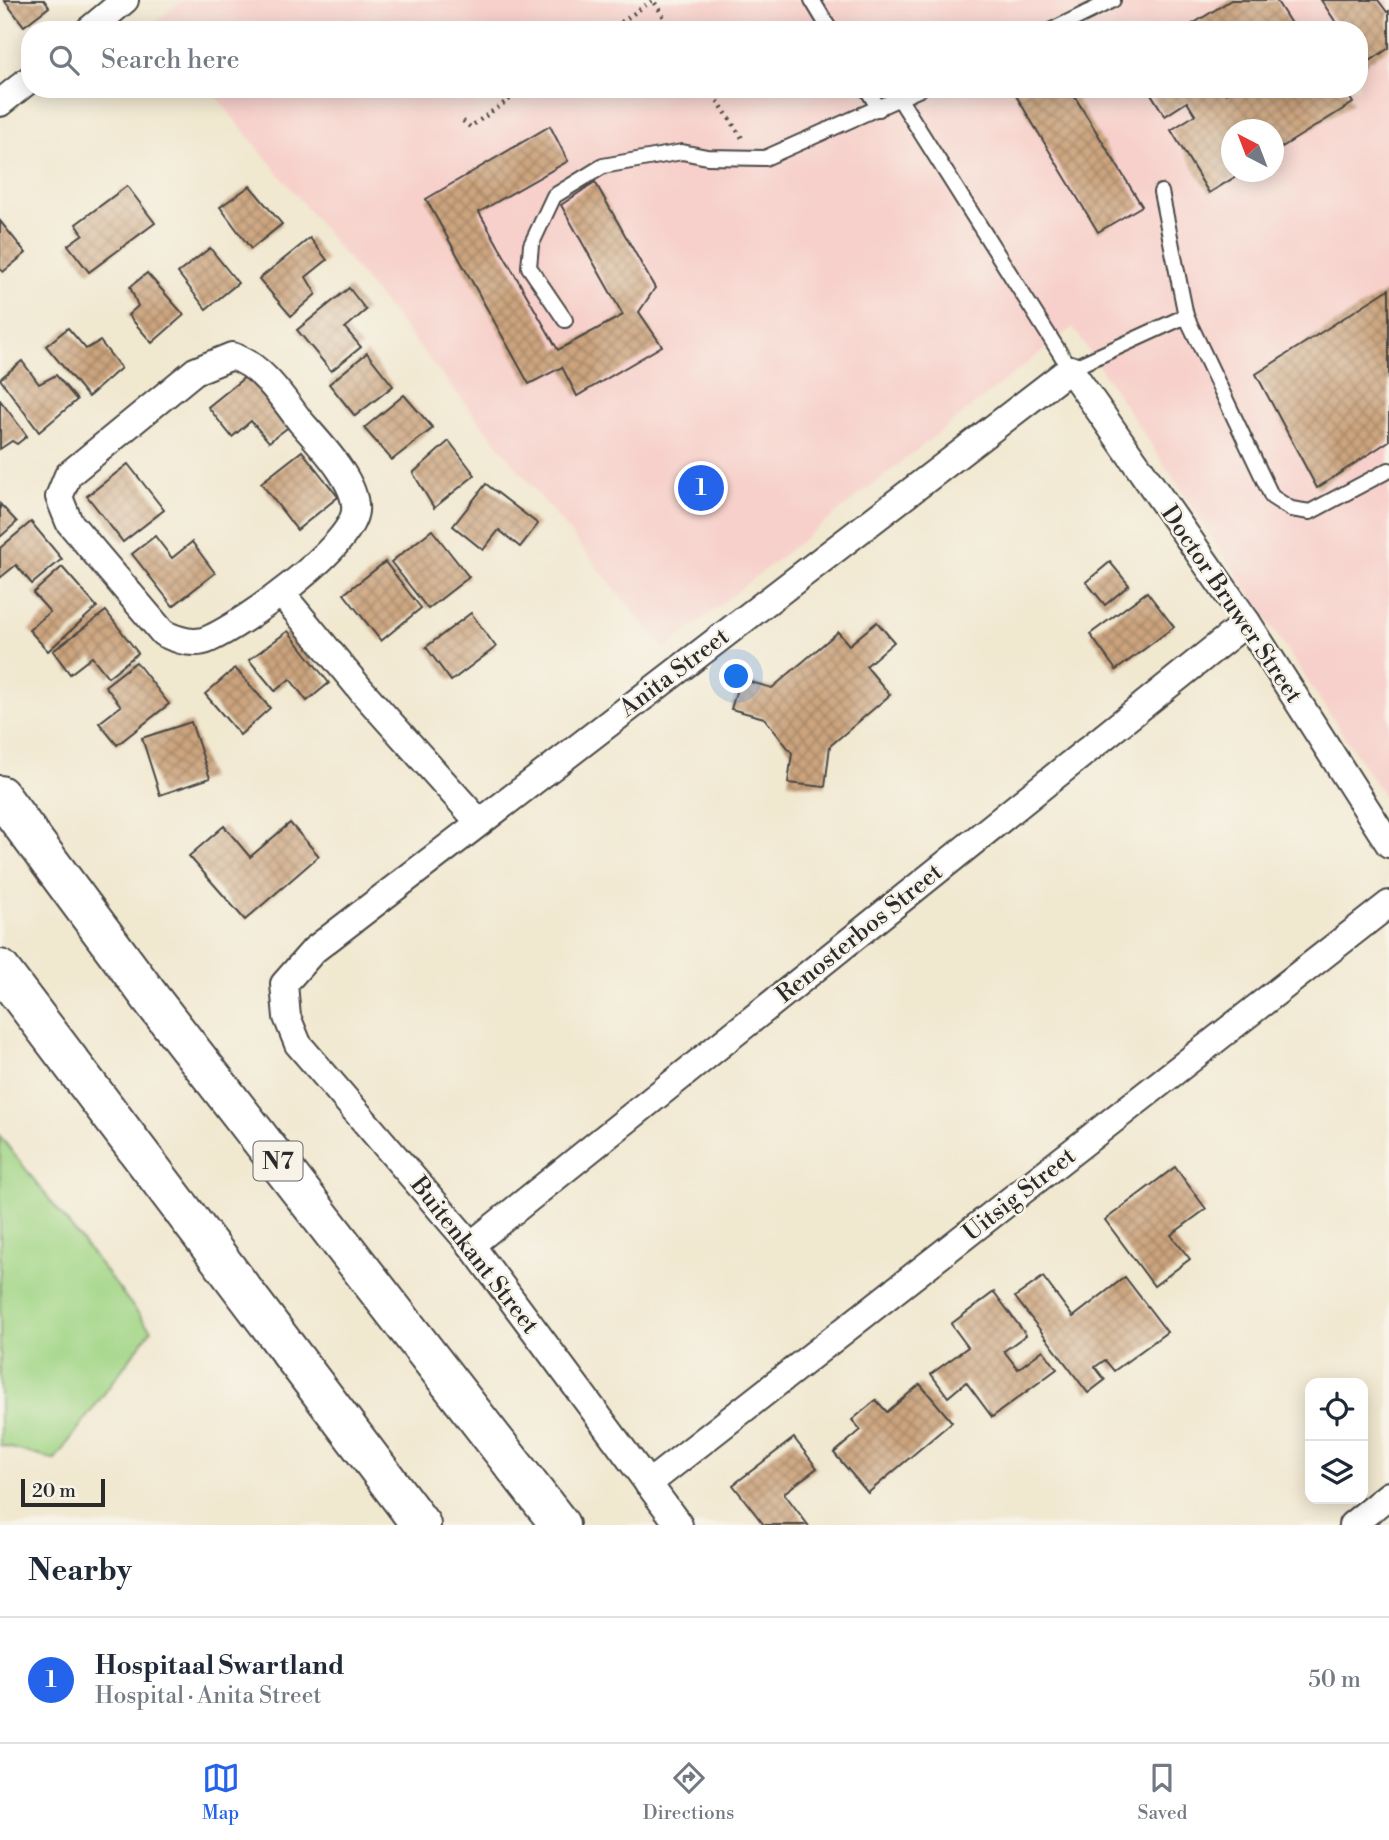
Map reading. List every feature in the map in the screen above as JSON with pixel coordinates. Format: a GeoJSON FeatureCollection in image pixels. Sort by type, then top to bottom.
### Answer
{"type":"FeatureCollection","features":[{"type":"Feature","properties":{"kind":"highway","name":"N7"},"geometry":{"type":"LineString","coordinates":[[0,795],[153,1001],[560,1525]]}},
{"type":"Feature","properties":{"kind":"highway"},"geometry":{"type":"LineString","coordinates":[[0,969],[421,1525]]}},
{"type":"Feature","properties":{"kind":"street"},"geometry":{"type":"LineString","coordinates":[[100,21],[125,0]]}},
{"type":"Feature","properties":{"kind":"street"},"geometry":{"type":"LineString","coordinates":[[0,103],[21,86]]}},
{"type":"Feature","properties":{"kind":"street"},"geometry":{"type":"LineString","coordinates":[[232,356],[246,360],[276,390],[340,469],[351,492],[355,509],[348,531],[336,545],[281,593],[207,640],[176,640],[163,633],[69,522],[59,497],[68,475],[195,371],[232,356]]}},
{"type":"Feature","properties":{"kind":"street","name":"Doctor Bruwer Street"},"geometry":{"type":"LineString","coordinates":[[1070,369],[1247,622],[1389,844]]}},
{"type":"Feature","properties":{"kind":"street","name":"Anita Street"},"geometry":{"type":"LineString","coordinates":[[284,984],[314,950],[1070,369]]}},
{"type":"Feature","properties":{"kind":"street"},"geometry":{"type":"LineString","coordinates":[[281,593],[361,690],[478,822]]}},
{"type":"Feature","properties":{"kind":"street","name":"Renosterbos Street"},"geometry":{"type":"LineString","coordinates":[[471,1245],[1247,622]]}},
{"type":"Feature","properties":{"kind":"street","name":"Uitsig Street"},"geometry":{"type":"LineString","coordinates":[[649,1484],[1389,904]]}},
{"type":"Feature","properties":{"kind":"street","name":"Buitenkant Street"},"geometry":{"type":"LineString","coordinates":[[284,984],[287,1017],[298,1044],[471,1245],[679,1525]]}},
{"type":"Feature","properties":{"kind":"street"},"geometry":{"type":"LineString","coordinates":[[1352,1525],[1389,1495]]}},
{"type":"Feature","properties":{"kind":"lane"},"geometry":{"type":"LineString","coordinates":[[812,0],[825,21]]}},
{"type":"Feature","properties":{"kind":"lane"},"geometry":{"type":"LineString","coordinates":[[1070,21],[1113,0]]}},
{"type":"Feature","properties":{"kind":"lane"},"geometry":{"type":"LineString","coordinates":[[872,98],[878,109]]}},
{"type":"Feature","properties":{"kind":"lane"},"geometry":{"type":"LineString","coordinates":[[565,320],[529,267],[531,245],[554,196],[603,166],[682,152],[707,157],[765,158],[899,98],[1070,369],[1186,316]]}},
{"type":"Feature","properties":{"kind":"lane"},"geometry":{"type":"LineString","coordinates":[[1161,191],[1186,316],[1272,497],[1291,509],[1310,512],[1389,470]]}},
{"type":"Feature","properties":{"kind":"path"},"geometry":{"type":"LineString","coordinates":[[623,21],[653,0],[666,21]]}},
{"type":"Feature","properties":{"kind":"path"},"geometry":{"type":"LineString","coordinates":[[463,121],[470,127],[511,98]]}},
{"type":"Feature","properties":{"kind":"path"},"geometry":{"type":"LineString","coordinates":[[716,98],[755,158]]}},
{"type":"Feature","properties":{"kind":"shaded area"},"geometry":{"type":"Polygon","coordinates":[[[184,0],[1389,0],[1389,804],[1073,327],[664,649],[217,98],[1368,98],[1368,21],[156,21],[184,0]]]}},
{"type":"Feature","properties":{"kind":"green space"},"geometry":{"type":"Polygon","coordinates":[[[0,1136],[151,1330],[55,1460],[0,1445],[0,1136]]]}},
{"type":"Feature","properties":{"kind":"building"},"geometry":{"type":"Polygon","coordinates":[[[4,0],[44,0],[49,7],[31,21],[21,22],[4,0]]]}},
{"type":"Feature","properties":{"kind":"building"},"geometry":{"type":"Polygon","coordinates":[[[1231,0],[1276,0],[1289,21],[1197,21],[1231,0]]]}},
{"type":"Feature","properties":{"kind":"building"},"geometry":{"type":"Polygon","coordinates":[[[1321,0],[1378,0],[1387,12],[1389,11],[1389,48],[1368,62],[1368,21],[1335,21],[1321,0]]]}},
{"type":"Feature","properties":{"kind":"building"},"geometry":{"type":"Polygon","coordinates":[[[1017,98],[1076,98],[1142,206],[1098,232],[1017,98]]]}},
{"type":"Feature","properties":{"kind":"building"},"geometry":{"type":"Polygon","coordinates":[[[1154,98],[1350,98],[1353,103],[1284,146],[1284,119],[1221,119],[1221,182],[1227,182],[1209,193],[1171,130],[1195,115],[1187,102],[1165,116],[1154,98]]]}},
{"type":"Feature","properties":{"kind":"building"},"geometry":{"type":"Polygon","coordinates":[[[550,126],[568,161],[479,212],[558,350],[623,315],[561,205],[595,182],[655,288],[639,312],[662,346],[577,396],[562,367],[529,384],[426,199],[550,126]]]}},
{"type":"Feature","properties":{"kind":"building"},"geometry":{"type":"Polygon","coordinates":[[[127,186],[155,223],[89,272],[68,245],[83,234],[76,224],[127,186]]]}},
{"type":"Feature","properties":{"kind":"building"},"geometry":{"type":"Polygon","coordinates":[[[250,186],[282,224],[251,249],[220,207],[250,186]]]}},
{"type":"Feature","properties":{"kind":"building"},"geometry":{"type":"Polygon","coordinates":[[[0,221],[26,253],[3,272],[0,269],[0,221]]]}},
{"type":"Feature","properties":{"kind":"building"},"geometry":{"type":"Polygon","coordinates":[[[310,238],[327,260],[306,277],[316,294],[291,316],[259,279],[310,238]]]}},
{"type":"Feature","properties":{"kind":"building"},"geometry":{"type":"Polygon","coordinates":[[[210,248],[238,283],[206,309],[178,273],[210,248]]]}},
{"type":"Feature","properties":{"kind":"building"},"geometry":{"type":"Polygon","coordinates":[[[147,273],[184,315],[152,343],[128,315],[138,306],[130,287],[147,273]]]}},
{"type":"Feature","properties":{"kind":"building"},"geometry":{"type":"Polygon","coordinates":[[[349,288],[366,310],[345,328],[361,347],[331,371],[297,330],[349,288]]]}},
{"type":"Feature","properties":{"kind":"building"},"geometry":{"type":"Polygon","coordinates":[[[1389,289],[1389,441],[1317,488],[1256,374],[1389,289]]]}},
{"type":"Feature","properties":{"kind":"building"},"geometry":{"type":"Polygon","coordinates":[[[68,328],[86,349],[100,341],[121,368],[88,397],[46,346],[68,328]]]}},
{"type":"Feature","properties":{"kind":"building"},"geometry":{"type":"Polygon","coordinates":[[[367,353],[393,386],[355,416],[329,384],[367,353]]]}},
{"type":"Feature","properties":{"kind":"building"},"geometry":{"type":"Polygon","coordinates":[[[22,361],[39,384],[56,375],[77,400],[39,432],[0,379],[22,361]]]}},
{"type":"Feature","properties":{"kind":"building"},"geometry":{"type":"Polygon","coordinates":[[[250,373],[291,425],[269,442],[251,421],[232,437],[208,407],[250,373]]]}},
{"type":"Feature","properties":{"kind":"building"},"geometry":{"type":"Polygon","coordinates":[[[404,395],[433,428],[392,460],[364,428],[404,395]]]}},
{"type":"Feature","properties":{"kind":"building"},"geometry":{"type":"Polygon","coordinates":[[[0,400],[27,436],[17,444],[12,441],[0,449],[0,400]]]}},
{"type":"Feature","properties":{"kind":"building"},"geometry":{"type":"Polygon","coordinates":[[[449,441],[475,475],[434,508],[413,473],[449,441]]]}},
{"type":"Feature","properties":{"kind":"building"},"geometry":{"type":"Polygon","coordinates":[[[302,451],[338,497],[297,530],[261,483],[302,451]]]}},
{"type":"Feature","properties":{"kind":"building"},"geometry":{"type":"Polygon","coordinates":[[[128,464],[164,510],[123,542],[87,496],[128,464]]]}},
{"type":"Feature","properties":{"kind":"building"},"geometry":{"type":"Polygon","coordinates":[[[486,484],[538,524],[520,547],[499,530],[483,550],[453,526],[486,484]]]}},
{"type":"Feature","properties":{"kind":"building"},"geometry":{"type":"Polygon","coordinates":[[[0,504],[17,522],[0,537],[0,504]]]}},
{"type":"Feature","properties":{"kind":"building"},"geometry":{"type":"Polygon","coordinates":[[[31,522],[62,559],[32,584],[16,565],[0,578],[0,548],[31,522]]]}},
{"type":"Feature","properties":{"kind":"building"},"geometry":{"type":"Polygon","coordinates":[[[432,530],[469,577],[428,609],[391,562],[432,530]]]}},
{"type":"Feature","properties":{"kind":"building"},"geometry":{"type":"Polygon","coordinates":[[[155,536],[172,558],[192,542],[215,573],[173,606],[132,554],[155,536]]]}},
{"type":"Feature","properties":{"kind":"building"},"geometry":{"type":"Polygon","coordinates":[[[385,562],[421,608],[381,641],[344,594],[385,562]]]}},
{"type":"Feature","properties":{"kind":"building"},"geometry":{"type":"Polygon","coordinates":[[[1110,562],[1129,585],[1105,605],[1086,582],[1110,562]]]}},
{"type":"Feature","properties":{"kind":"building"},"geometry":{"type":"Polygon","coordinates":[[[62,567],[97,607],[48,651],[29,630],[50,612],[33,593],[62,567]]]}},
{"type":"Feature","properties":{"kind":"building"},"geometry":{"type":"Polygon","coordinates":[[[1147,592],[1174,627],[1116,670],[1090,634],[1147,592]]]}},
{"type":"Feature","properties":{"kind":"building"},"geometry":{"type":"Polygon","coordinates":[[[106,611],[138,653],[108,677],[92,657],[70,674],[53,651],[106,611]]]}},
{"type":"Feature","properties":{"kind":"building"},"geometry":{"type":"Polygon","coordinates":[[[471,613],[496,647],[451,681],[426,647],[471,613]]]}},
{"type":"Feature","properties":{"kind":"building"},"geometry":{"type":"Polygon","coordinates":[[[877,622],[894,642],[866,666],[890,695],[830,746],[825,787],[788,783],[792,753],[764,718],[731,709],[740,679],[772,688],[838,632],[849,645],[877,622]]]}},
{"type":"Feature","properties":{"kind":"building"},"geometry":{"type":"Polygon","coordinates":[[[288,631],[329,683],[307,701],[290,679],[275,691],[249,660],[288,631]]]}},
{"type":"Feature","properties":{"kind":"building"},"geometry":{"type":"Polygon","coordinates":[[[136,662],[169,704],[117,745],[99,723],[121,706],[105,686],[136,662]]]}},
{"type":"Feature","properties":{"kind":"building"},"geometry":{"type":"Polygon","coordinates":[[[235,668],[270,708],[240,735],[205,694],[235,668]]]}},
{"type":"Feature","properties":{"kind":"building"},"geometry":{"type":"Polygon","coordinates":[[[191,722],[210,778],[160,795],[142,738],[191,722]]]}},
{"type":"Feature","properties":{"kind":"building"},"geometry":{"type":"Polygon","coordinates":[[[290,823],[319,856],[245,920],[189,856],[224,826],[250,857],[290,823]]]}},
{"type":"Feature","properties":{"kind":"building"},"geometry":{"type":"Polygon","coordinates":[[[1175,1167],[1206,1209],[1171,1235],[1190,1259],[1154,1286],[1105,1220],[1175,1167]]]}},
{"type":"Feature","properties":{"kind":"building"},"geometry":{"type":"Polygon","coordinates":[[[1043,1277],[1073,1317],[1125,1277],[1167,1332],[1114,1371],[1105,1360],[1095,1367],[1105,1380],[1088,1393],[1015,1297],[1043,1277]]]}},
{"type":"Feature","properties":{"kind":"building"},"geometry":{"type":"Polygon","coordinates":[[[994,1292],[1026,1335],[1004,1351],[1018,1369],[1043,1350],[1057,1369],[992,1417],[966,1382],[948,1397],[931,1374],[968,1347],[951,1324],[994,1292]]]}},
{"type":"Feature","properties":{"kind":"building"},"geometry":{"type":"Polygon","coordinates":[[[920,1384],[952,1422],[868,1493],[834,1453],[861,1430],[852,1420],[876,1400],[887,1412],[920,1384]]]}},
{"type":"Feature","properties":{"kind":"building"},"geometry":{"type":"Polygon","coordinates":[[[794,1438],[817,1468],[784,1493],[808,1525],[764,1525],[733,1485],[794,1438]]]}},
{"type":"Feature","properties":{"kind":"place","name":"Hospitaal Swartland"},"geometry":{"type":"Point","coordinates":[701,488]}}]}
